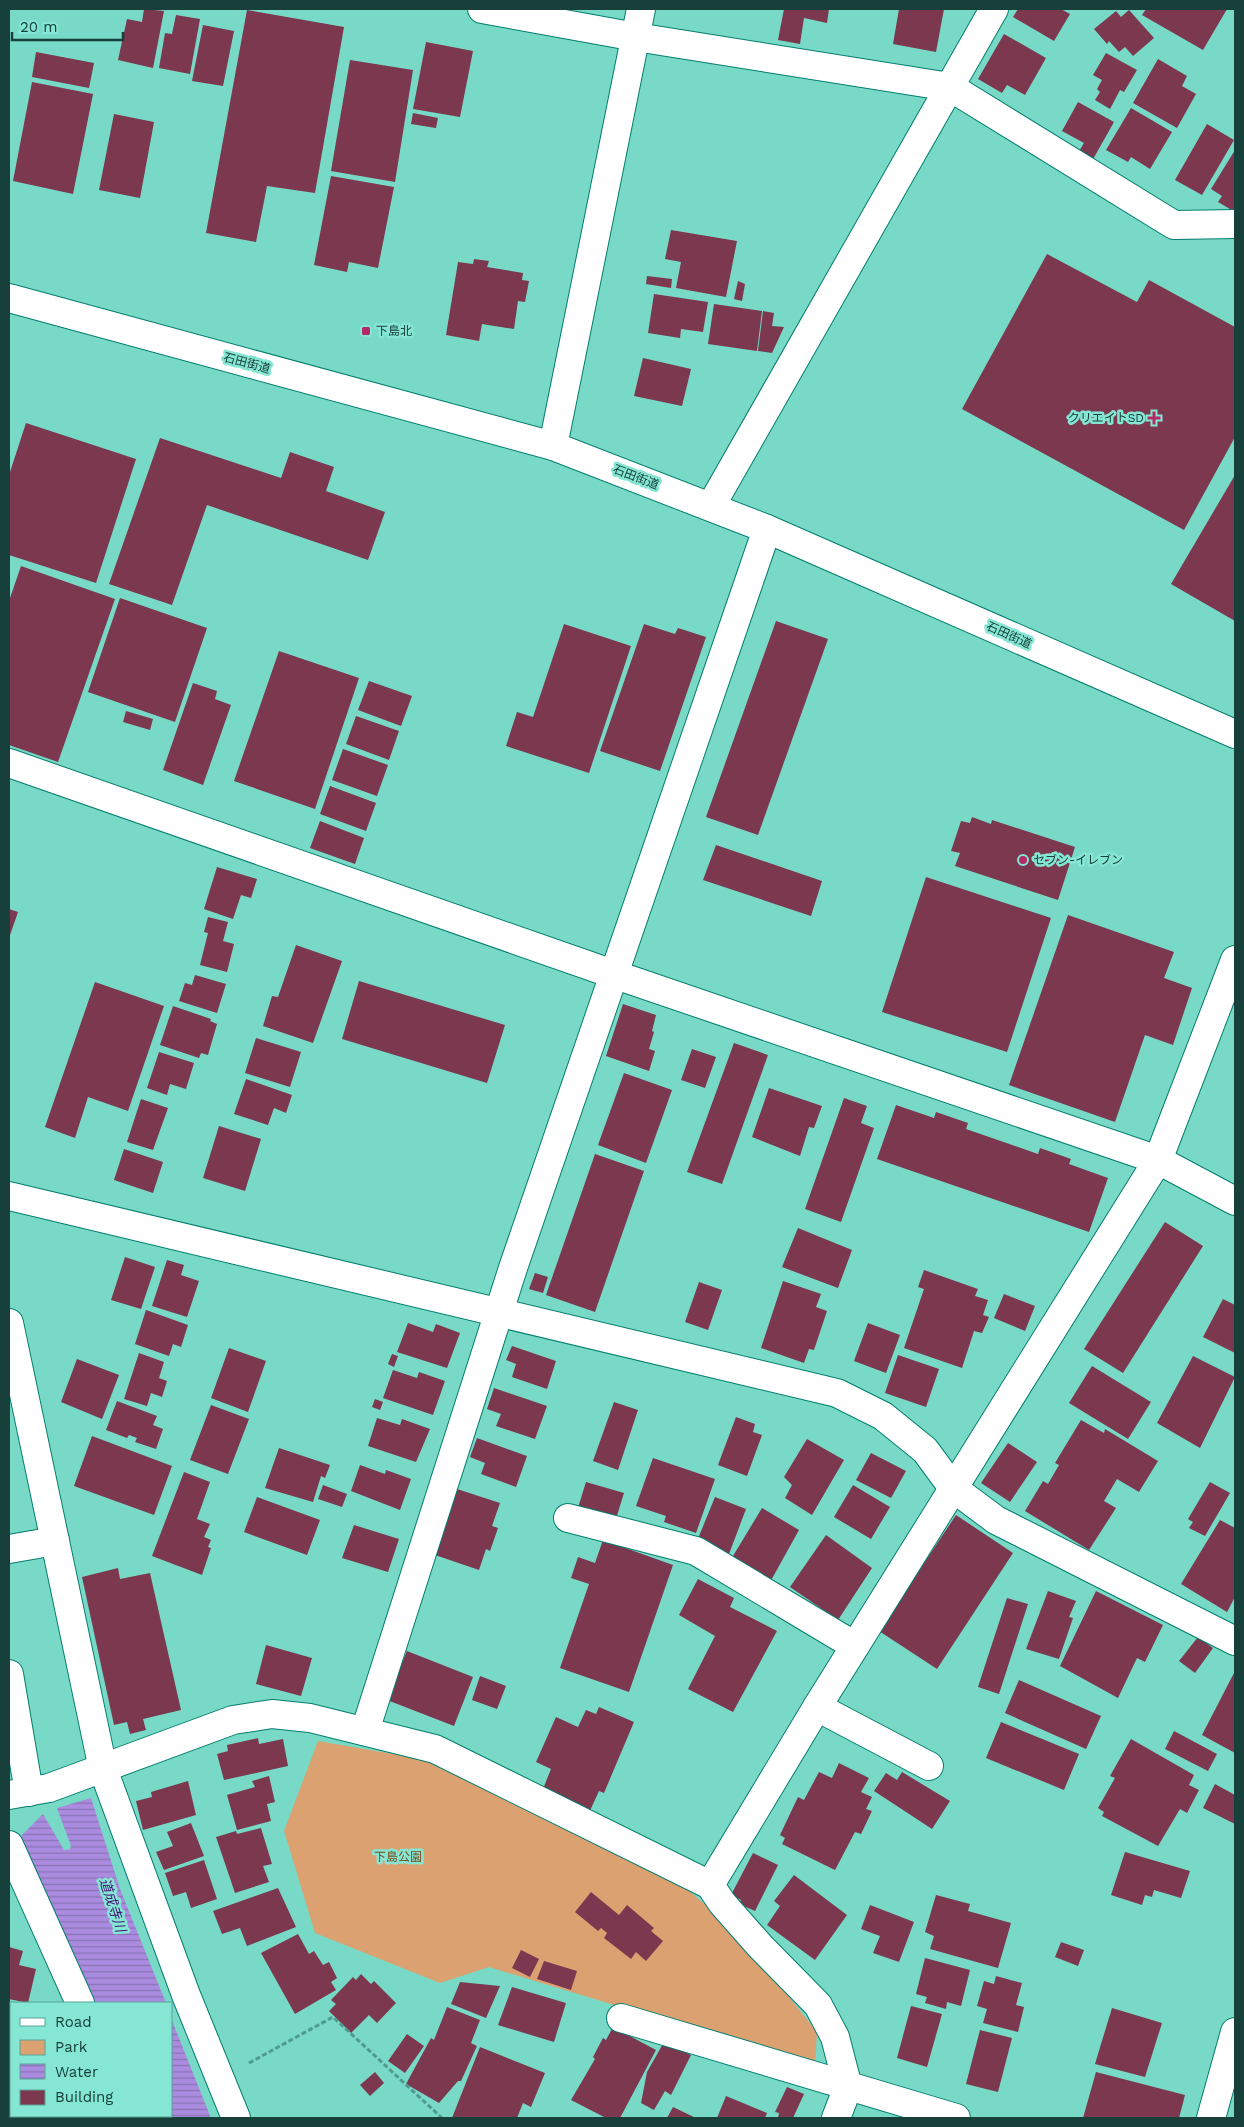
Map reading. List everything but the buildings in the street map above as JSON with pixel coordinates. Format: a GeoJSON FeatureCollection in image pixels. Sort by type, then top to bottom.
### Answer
{"type":"FeatureCollection","features":[{"type":"Feature","properties":{"kind":"street"},"geometry":{"type":"LineString","coordinates":[[482,9],[636,37],[950,87],[1174,225],[1235,224]]}},
{"type":"Feature","properties":{"kind":"street"},"geometry":{"type":"LineString","coordinates":[[553,446],[641,9]]}},
{"type":"Feature","properties":{"kind":"street"},"geometry":{"type":"LineString","coordinates":[[711,506],[994,9]]}},
{"type":"Feature","properties":{"kind":"street","name":"石田街道"},"geometry":{"type":"LineString","coordinates":[[11,305],[553,446],[767,529],[1235,734]]}},
{"type":"Feature","properties":{"kind":"street"},"geometry":{"type":"LineString","coordinates":[[364,1731],[613,974],[767,529]]}},
{"type":"Feature","properties":{"kind":"street"},"geometry":{"type":"LineString","coordinates":[[9,763],[613,974],[1158,1160],[1235,1201]]}},
{"type":"Feature","properties":{"kind":"street"},"geometry":{"type":"LineString","coordinates":[[710,1885],[817,1707],[1158,1160],[1235,960]]}},
{"type":"Feature","properties":{"kind":"street"},"geometry":{"type":"LineString","coordinates":[[9,1196],[837,1394],[883,1416],[925,1450],[953,1488],[996,1520],[1235,1641]]}},
{"type":"Feature","properties":{"kind":"street"},"geometry":{"type":"LineString","coordinates":[[9,1323],[103,1769],[186,1995],[236,2118]]}},
{"type":"Feature","properties":{"kind":"street"},"geometry":{"type":"LineString","coordinates":[[568,1518],[696,1551],[856,1646]]}},
{"type":"Feature","properties":{"kind":"street"},"geometry":{"type":"LineString","coordinates":[[9,1549],[55,1541]]}},
{"type":"Feature","properties":{"kind":"street"},"geometry":{"type":"LineString","coordinates":[[9,1674],[19,1793],[49,1788],[233,1720],[272,1714],[300,1717],[435,1749],[710,1885],[722,1903],[760,1946],[818,2005],[835,2037],[848,2088],[836,2118]]}},
{"type":"Feature","properties":{"kind":"street"},"geometry":{"type":"LineString","coordinates":[[817,1707],[929,1766]]}},
{"type":"Feature","properties":{"kind":"street"},"geometry":{"type":"LineString","coordinates":[[9,1845],[80,2002]]}},
{"type":"Feature","properties":{"kind":"street"},"geometry":{"type":"LineString","coordinates":[[621,2018],[848,2088],[956,2118]]}},
{"type":"Feature","properties":{"kind":"street"},"geometry":{"type":"LineString","coordinates":[[1211,2118],[1235,2032]]}},
{"type":"Feature","properties":{"kind":"path"},"geometry":{"type":"LineString","coordinates":[[220,2079],[333,2017],[442,2118]]}},
{"type":"Feature","properties":{"kind":"green space","name":"下島公園"},"geometry":{"type":"Polygon","coordinates":[[[318,1741],[428,1760],[679,1882],[738,1933],[817,2032],[815,2066],[489,1967],[440,1983],[315,1933],[284,1831],[318,1741]]]}},
{"type":"Feature","properties":{"kind":"water","name":"道成寺川"},"geometry":{"type":"Polygon","coordinates":[[[91,1798],[120,1889],[166,2002],[95,2002],[17,1845],[19,1838],[43,1814],[64,1850],[70,1849],[71,1846],[57,1808],[91,1798]]]}},
{"type":"Feature","properties":{"kind":"water"},"geometry":{"type":"Polygon","coordinates":[[[172,2020],[211,2118],[141,2118],[172,2117],[172,2020]]]}},
{"type":"Feature","properties":{"kind":"place","name":"下島北"},"geometry":{"type":"Point","coordinates":[366,331]}},
{"type":"Feature","properties":{"kind":"place","name":"クリエイトSD"},"geometry":{"type":"Point","coordinates":[1154,418]}},
{"type":"Feature","properties":{"kind":"place","name":"セブン-イレブン"},"geometry":{"type":"Point","coordinates":[1023,860]}}]}
